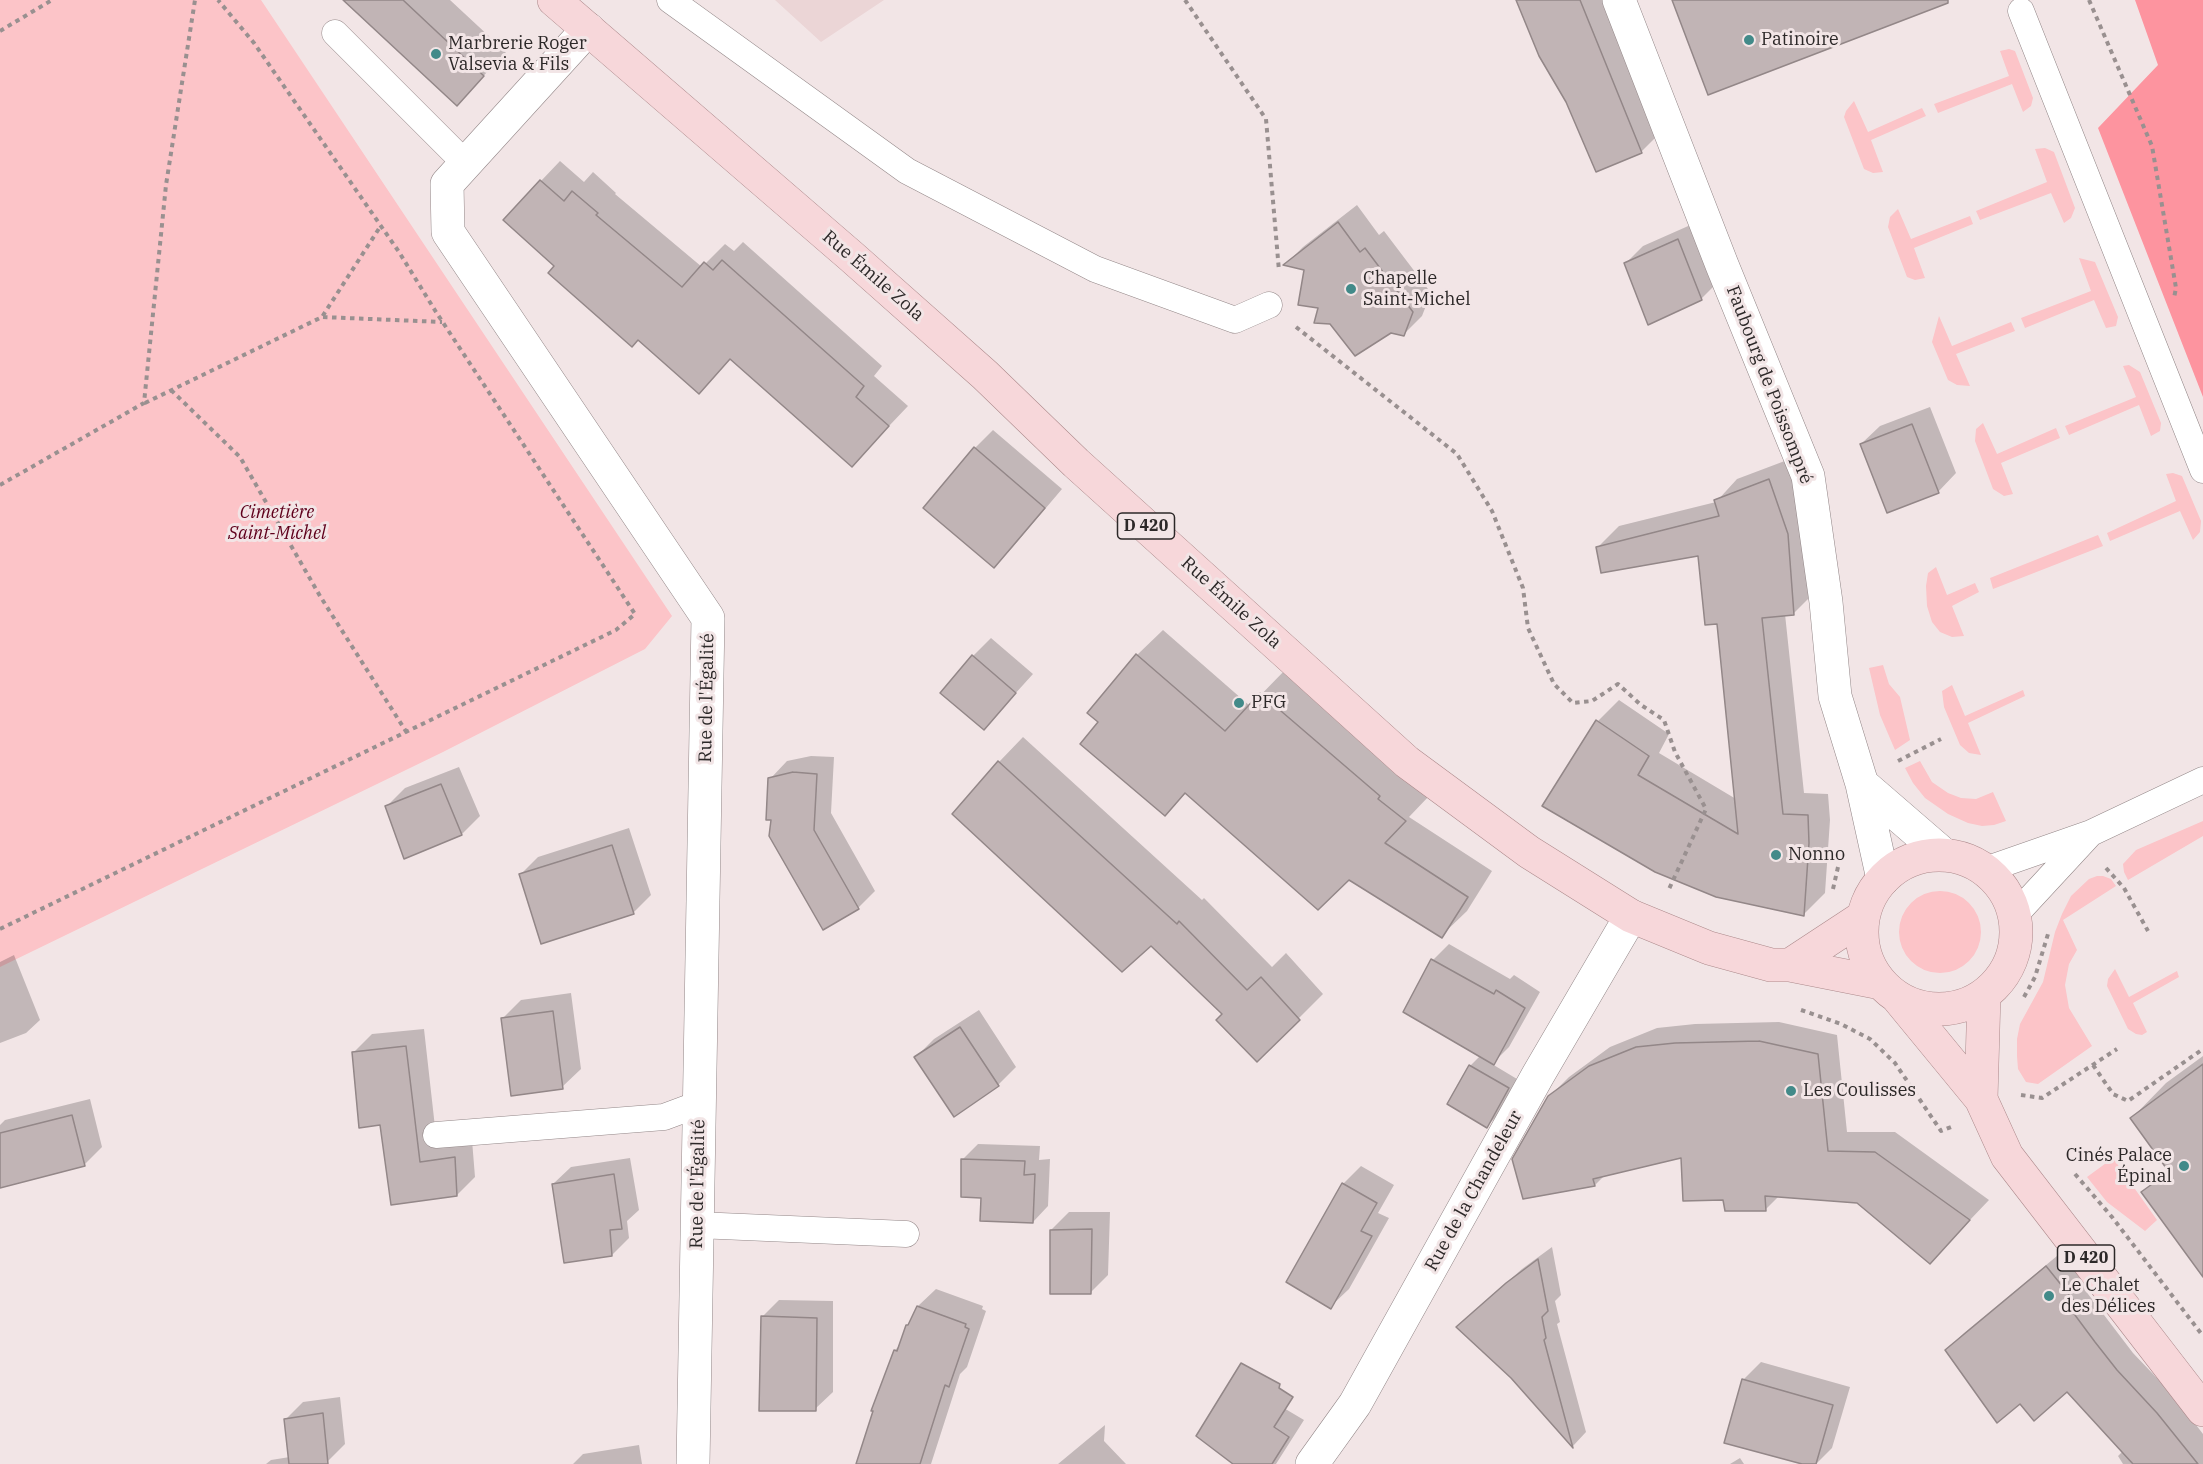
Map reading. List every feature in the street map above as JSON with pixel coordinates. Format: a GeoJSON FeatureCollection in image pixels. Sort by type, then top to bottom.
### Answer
{"type":"FeatureCollection","features":[{"type":"Feature","properties":{"kind":"main road","name":"Rue Émile Zola"},"geometry":{"type":"LineString","coordinates":[[554,0],[976,367],[1076,463],[1407,762],[1529,852],[1631,916],[1709,948],[1771,964],[1790,965]]}},
{"type":"Feature","properties":{"kind":"main road"},"geometry":{"type":"LineString","coordinates":[[1943,854],[1966,859],[1985,870],[2002,886],[2014,916],[2016,930],[2013,953],[2003,975],[1984,995],[1959,1006],[1928,1009],[1890,990],[1869,963],[1863,940],[1863,917],[1870,897],[1882,879],[1921,855],[1943,854]]}},
{"type":"Feature","properties":{"kind":"main road"},"geometry":{"type":"LineString","coordinates":[[1790,965],[1863,917]]}},
{"type":"Feature","properties":{"kind":"main road","name":"D 420"},"geometry":{"type":"LineString","coordinates":[[1790,965],[1890,990],[1980,1100],[2007,1156],[2203,1410]]}},
{"type":"Feature","properties":{"kind":"main road","name":"D 420"},"geometry":{"type":"LineString","coordinates":[[1980,1100],[1984,995]]}},
{"type":"Feature","properties":{"kind":"street","name":"Faubourg de Poissompré"},"geometry":{"type":"LineString","coordinates":[[1619,0],[1722,265],[1808,476],[1826,602],[1835,696],[1862,784],[1882,879]]}},
{"type":"Feature","properties":{"kind":"street","name":"Rue de l'Égalité"},"geometry":{"type":"LineString","coordinates":[[588,30],[447,184],[448,232],[708,618],[693,1464]]}},
{"type":"Feature","properties":{"kind":"street"},"geometry":{"type":"LineString","coordinates":[[1862,784],[1943,854]]}},
{"type":"Feature","properties":{"kind":"street","name":"Rue de la Chandeleur"},"geometry":{"type":"LineString","coordinates":[[1312,1464],[1355,1404],[1538,1076],[1631,916]]}},
{"type":"Feature","properties":{"kind":"lane"},"geometry":{"type":"LineString","coordinates":[[670,0],[908,171],[1095,269],[1235,321],[1269,305]]}},
{"type":"Feature","properties":{"kind":"lane"},"geometry":{"type":"LineString","coordinates":[[2022,11],[2203,470]]}},
{"type":"Feature","properties":{"kind":"lane"},"geometry":{"type":"LineString","coordinates":[[335,33],[466,164]]}},
{"type":"Feature","properties":{"kind":"lane"},"geometry":{"type":"LineString","coordinates":[[1985,870],[2091,833],[2203,780]]}},
{"type":"Feature","properties":{"kind":"lane"},"geometry":{"type":"LineString","coordinates":[[2014,916],[2091,833]]}},
{"type":"Feature","properties":{"kind":"lane"},"geometry":{"type":"LineString","coordinates":[[436,1135],[664,1117],[699,1104]]}},
{"type":"Feature","properties":{"kind":"lane"},"geometry":{"type":"LineString","coordinates":[[697,1225],[906,1234]]}},
{"type":"Feature","properties":{"kind":"path"},"geometry":{"type":"LineString","coordinates":[[0,31],[52,0]]}},
{"type":"Feature","properties":{"kind":"path"},"geometry":{"type":"LineString","coordinates":[[144,403],[166,185],[195,0]]}},
{"type":"Feature","properties":{"kind":"path"},"geometry":{"type":"LineString","coordinates":[[0,929],[616,630],[635,614],[380,226],[255,44],[218,0]]}},
{"type":"Feature","properties":{"kind":"path"},"geometry":{"type":"LineString","coordinates":[[1185,0],[1266,119],[1280,278],[1269,305],[1456,454],[1492,511],[1523,588],[1528,628],[1554,684],[1573,704],[1592,701],[1618,684],[1641,705],[1664,720],[1675,752],[1706,809],[1674,880]]}},
{"type":"Feature","properties":{"kind":"path"},"geometry":{"type":"LineString","coordinates":[[2089,0],[2152,146],[2176,288],[2158,359]]}},
{"type":"Feature","properties":{"kind":"path"},"geometry":{"type":"LineString","coordinates":[[322,317],[380,226]]}},
{"type":"Feature","properties":{"kind":"path"},"geometry":{"type":"LineString","coordinates":[[0,485],[144,403],[322,317],[442,322]]}},
{"type":"Feature","properties":{"kind":"path"},"geometry":{"type":"LineString","coordinates":[[171,390],[240,457],[320,596],[407,733]]}},
{"type":"Feature","properties":{"kind":"path"},"geometry":{"type":"LineString","coordinates":[[1894,763],[1941,739]]}},
{"type":"Feature","properties":{"kind":"path"},"geometry":{"type":"LineString","coordinates":[[2091,833],[2104,865],[2124,888],[2148,931]]}},
{"type":"Feature","properties":{"kind":"path"},"geometry":{"type":"LineString","coordinates":[[2020,1004],[2035,977],[2049,931]]}},
{"type":"Feature","properties":{"kind":"path"},"geometry":{"type":"LineString","coordinates":[[2022,1095],[2042,1098],[2117,1049]]}},
{"type":"Feature","properties":{"kind":"path"},"geometry":{"type":"LineString","coordinates":[[2093,1065],[2113,1094],[2128,1101],[2203,1049]]}},
{"type":"Feature","properties":{"kind":"path"},"geometry":{"type":"LineString","coordinates":[[2018,1086],[2026,1103]]}},
{"type":"Feature","properties":{"kind":"path"},"geometry":{"type":"LineString","coordinates":[[2071,1170],[2112,1217],[2203,1336]]}},
{"type":"Feature","properties":{"kind":"shaded area"},"geometry":{"type":"Polygon","coordinates":[[[775,0],[884,0],[821,42],[775,0]]]}},
{"type":"Feature","properties":{"kind":"shaded area"},"geometry":{"type":"Polygon","coordinates":[[[2135,0],[2203,0],[2203,397],[2098,128],[2158,65],[2135,0]]]}},
{"type":"Feature","properties":{"kind":"green space","name":"Cimetière Saint-Michel"},"geometry":{"type":"Polygon","coordinates":[[[0,0],[261,0],[672,616],[645,649],[443,752],[0,967],[0,0]]]}},
{"type":"Feature","properties":{"kind":"green space"},"geometry":{"type":"Polygon","coordinates":[[[2009,49],[2015,51],[2033,98],[2031,106],[2023,112],[2012,84],[1938,113],[1934,104],[2009,76],[2000,51],[2009,49]]]}},
{"type":"Feature","properties":{"kind":"green space"},"geometry":{"type":"Polygon","coordinates":[[[1854,101],[1868,132],[1922,108],[1926,116],[1871,140],[1883,172],[1873,173],[1864,169],[1844,117],[1854,101]]]}},
{"type":"Feature","properties":{"kind":"green space"},"geometry":{"type":"Polygon","coordinates":[[[2045,148],[2054,152],[2075,208],[2071,218],[2064,223],[2051,193],[1980,220],[1976,211],[2047,182],[2035,149],[2045,148]]]}},
{"type":"Feature","properties":{"kind":"green space"},"geometry":{"type":"Polygon","coordinates":[[[1898,209],[1911,239],[1970,216],[1973,224],[1914,248],[1925,278],[1915,280],[1907,277],[1888,227],[1890,217],[1898,209]]]}},
{"type":"Feature","properties":{"kind":"green space"},"geometry":{"type":"Polygon","coordinates":[[[2079,258],[2095,262],[2118,317],[2116,326],[2106,328],[2094,300],[2025,328],[2021,318],[2091,291],[2079,258]]]}},
{"type":"Feature","properties":{"kind":"green space"},"geometry":{"type":"Polygon","coordinates":[[[1939,316],[1952,346],[2011,322],[2015,331],[1956,354],[1970,386],[1957,385],[1948,380],[1932,342],[1939,316]]]}},
{"type":"Feature","properties":{"kind":"green space"},"geometry":{"type":"Polygon","coordinates":[[[2129,365],[2140,372],[2161,423],[2160,431],[2151,436],[2139,405],[2069,435],[2065,426],[2136,397],[2123,366],[2129,365]]]}},
{"type":"Feature","properties":{"kind":"green space"},"geometry":{"type":"Polygon","coordinates":[[[1983,423],[1997,454],[2056,428],[2060,438],[2001,463],[2013,494],[2004,496],[1993,489],[1975,441],[1976,429],[1983,423]]]}},
{"type":"Feature","properties":{"kind":"green space"},"geometry":{"type":"Polygon","coordinates":[[[2173,473],[2182,476],[2201,521],[2200,532],[2193,540],[2180,511],[2110,541],[2107,533],[2176,501],[2166,474],[2173,473]]]}},
{"type":"Feature","properties":{"kind":"green space"},"geometry":{"type":"Polygon","coordinates":[[[2098,535],[2103,546],[1993,589],[1990,578],[2098,535]]]}},
{"type":"Feature","properties":{"kind":"green space"},"geometry":{"type":"Polygon","coordinates":[[[1936,567],[1947,595],[1975,583],[1979,592],[1952,606],[1964,636],[1952,637],[1940,632],[1932,622],[1927,606],[1926,586],[1928,573],[1936,567]]]}},
{"type":"Feature","properties":{"kind":"green space"},"geometry":{"type":"Polygon","coordinates":[[[1883,665],[1889,684],[1900,697],[1910,740],[1895,750],[1880,715],[1869,668],[1883,665]]]}},
{"type":"Feature","properties":{"kind":"green space"},"geometry":{"type":"Polygon","coordinates":[[[1952,685],[1965,716],[2023,690],[2025,696],[1968,723],[1981,755],[1969,753],[1960,745],[1944,707],[1942,691],[1952,685]]]}},
{"type":"Feature","properties":{"kind":"green space"},"geometry":{"type":"Polygon","coordinates":[[[1920,761],[1932,782],[1948,793],[1961,798],[1976,799],[1993,792],[2006,821],[1982,826],[1968,823],[1948,814],[1925,798],[1905,768],[1920,761]]]}},
{"type":"Feature","properties":{"kind":"green space"},"geometry":{"type":"Polygon","coordinates":[[[2203,821],[2203,836],[2128,880],[2123,864],[2136,850],[2203,821]]]}},
{"type":"Feature","properties":{"kind":"green space"},"geometry":{"type":"Polygon","coordinates":[[[2097,876],[2111,879],[2116,886],[2063,920],[2077,950],[2069,964],[2065,985],[2069,1008],[2092,1046],[2038,1084],[2026,1082],[2018,1069],[2017,1039],[2020,1024],[2043,982],[2055,932],[2071,896],[2089,879],[2097,876]]]}},
{"type":"Feature","properties":{"kind":"green space"},"geometry":{"type":"Polygon","coordinates":[[[1940,891],[1956,894],[1969,903],[1978,916],[1981,932],[1978,948],[1969,961],[1956,970],[1940,973],[1924,970],[1911,961],[1902,948],[1899,932],[1902,916],[1911,903],[1924,894],[1940,891]]]}},
{"type":"Feature","properties":{"kind":"green space"},"geometry":{"type":"Polygon","coordinates":[[[2115,969],[2129,997],[2177,971],[2179,977],[2133,1003],[2147,1032],[2142,1035],[2128,1029],[2107,986],[2108,979],[2115,969]]]}},
{"type":"Feature","properties":{"kind":"green space"},"geometry":{"type":"Polygon","coordinates":[[[2113,1158],[2157,1220],[2145,1231],[2107,1202],[2087,1177],[2113,1158]]]}},
{"type":"Feature","properties":{"kind":"building"},"geometry":{"type":"Polygon","coordinates":[[[343,0],[403,0],[484,76],[457,106],[343,0]]]}},
{"type":"Feature","properties":{"kind":"building"},"geometry":{"type":"Polygon","coordinates":[[[1516,0],[1580,0],[1642,153],[1596,172],[1566,102],[1539,56],[1516,0]]]}},
{"type":"Feature","properties":{"kind":"building","name":"Patinoire"},"geometry":{"type":"Polygon","coordinates":[[[1672,0],[1948,0],[1948,3],[1708,95],[1672,0]]]}},
{"type":"Feature","properties":{"kind":"building"},"geometry":{"type":"Polygon","coordinates":[[[540,180],[564,201],[572,191],[598,213],[596,215],[682,287],[704,262],[713,270],[722,260],[864,386],[856,397],[889,426],[852,467],[730,359],[699,394],[638,340],[632,347],[548,273],[554,266],[503,220],[540,180]]]}},
{"type":"Feature","properties":{"kind":"building","name":"Chapelle Saint-Michel"},"geometry":{"type":"Polygon","coordinates":[[[1338,222],[1360,252],[1365,248],[1413,312],[1404,336],[1391,333],[1355,356],[1330,324],[1314,323],[1318,308],[1298,305],[1304,270],[1283,265],[1338,222]]]}},
{"type":"Feature","properties":{"kind":"building"},"geometry":{"type":"Polygon","coordinates":[[[1678,239],[1702,300],[1648,325],[1624,263],[1678,239]]]}},
{"type":"Feature","properties":{"kind":"building"},"geometry":{"type":"Polygon","coordinates":[[[1912,424],[1939,493],[1887,513],[1860,444],[1912,424]]]}},
{"type":"Feature","properties":{"kind":"building"},"geometry":{"type":"Polygon","coordinates":[[[974,447],[1045,508],[994,568],[923,508],[974,447]]]}},
{"type":"Feature","properties":{"kind":"building"},"geometry":{"type":"Polygon","coordinates":[[[1769,479],[1788,534],[1794,615],[1762,618],[1783,814],[1808,815],[1809,843],[1804,916],[1716,897],[1655,872],[1542,806],[1596,720],[1649,756],[1638,775],[1738,834],[1717,624],[1705,625],[1698,556],[1601,573],[1596,547],[1719,516],[1714,500],[1769,479]]]}},
{"type":"Feature","properties":{"kind":"building"},"geometry":{"type":"Polygon","coordinates":[[[1136,654],[1225,731],[1260,693],[1380,796],[1378,799],[1406,821],[1385,843],[1468,897],[1442,938],[1349,880],[1318,910],[1185,793],[1165,816],[1080,744],[1098,722],[1087,713],[1136,654]]]}},
{"type":"Feature","properties":{"kind":"building"},"geometry":{"type":"Polygon","coordinates":[[[972,655],[1016,693],[984,730],[940,693],[972,655]]]}},
{"type":"Feature","properties":{"kind":"building"},"geometry":{"type":"Polygon","coordinates":[[[998,761],[1177,924],[1179,921],[1247,990],[1261,977],[1300,1020],[1257,1062],[1216,1020],[1222,1014],[1151,946],[1122,972],[952,814],[998,761]]]}},
{"type":"Feature","properties":{"kind":"building"},"geometry":{"type":"Polygon","coordinates":[[[793,772],[817,774],[814,830],[859,909],[823,930],[769,836],[771,820],[766,820],[768,778],[793,772]]]}},
{"type":"Feature","properties":{"kind":"building"},"geometry":{"type":"Polygon","coordinates":[[[441,784],[462,835],[404,859],[385,806],[441,784]]]}},
{"type":"Feature","properties":{"kind":"building"},"geometry":{"type":"Polygon","coordinates":[[[612,845],[634,914],[541,944],[519,874],[612,845]]]}},
{"type":"Feature","properties":{"kind":"building"},"geometry":{"type":"Polygon","coordinates":[[[1431,959],[1494,994],[1496,990],[1525,1008],[1494,1065],[1403,1012],[1431,959]]]}},
{"type":"Feature","properties":{"kind":"building"},"geometry":{"type":"Polygon","coordinates":[[[553,1011],[563,1089],[511,1096],[501,1018],[553,1011]]]}},
{"type":"Feature","properties":{"kind":"building"},"geometry":{"type":"Polygon","coordinates":[[[960,1027],[999,1086],[954,1117],[914,1057],[960,1027]]]}},
{"type":"Feature","properties":{"kind":"building"},"geometry":{"type":"Polygon","coordinates":[[[1759,1041],[1818,1054],[1828,1151],[1875,1152],[1970,1220],[1930,1264],[1857,1203],[1765,1196],[1766,1211],[1725,1211],[1723,1200],[1683,1201],[1681,1158],[1593,1179],[1595,1186],[1523,1199],[1512,1159],[1548,1096],[1589,1066],[1636,1047],[1675,1043],[1759,1041]]]}},
{"type":"Feature","properties":{"kind":"building"},"geometry":{"type":"Polygon","coordinates":[[[406,1046],[420,1162],[455,1157],[457,1196],[391,1205],[380,1125],[359,1128],[352,1052],[406,1046]]]}},
{"type":"Feature","properties":{"kind":"building","name":"Cinés Palace Épinal"},"geometry":{"type":"Polygon","coordinates":[[[2203,1064],[2203,1277],[2141,1192],[2169,1172],[2130,1118],[2203,1064]]]}},
{"type":"Feature","properties":{"kind":"building"},"geometry":{"type":"Polygon","coordinates":[[[1469,1065],[1509,1088],[1487,1128],[1447,1104],[1469,1065]]]}},
{"type":"Feature","properties":{"kind":"building"},"geometry":{"type":"Polygon","coordinates":[[[72,1115],[85,1166],[0,1188],[0,1133],[72,1115]]]}},
{"type":"Feature","properties":{"kind":"building"},"geometry":{"type":"Polygon","coordinates":[[[961,1159],[1025,1161],[1024,1175],[1035,1174],[1033,1223],[980,1221],[981,1198],[961,1197],[961,1159]]]}},
{"type":"Feature","properties":{"kind":"building"},"geometry":{"type":"Polygon","coordinates":[[[614,1174],[622,1229],[610,1230],[612,1256],[564,1263],[552,1184],[614,1174]]]}},
{"type":"Feature","properties":{"kind":"building"},"geometry":{"type":"Polygon","coordinates":[[[1342,1183],[1377,1203],[1361,1231],[1372,1236],[1331,1309],[1286,1282],[1342,1183]]]}},
{"type":"Feature","properties":{"kind":"building"},"geometry":{"type":"Polygon","coordinates":[[[1092,1229],[1091,1294],[1050,1294],[1050,1230],[1092,1229]]]}},
{"type":"Feature","properties":{"kind":"building"},"geometry":{"type":"Polygon","coordinates":[[[1538,1259],[1548,1311],[1542,1317],[1546,1338],[1544,1340],[1573,1448],[1511,1378],[1456,1327],[1506,1283],[1538,1259]]]}},
{"type":"Feature","properties":{"kind":"building"},"geometry":{"type":"Polygon","coordinates":[[[2046,1266],[2075,1302],[2069,1307],[2095,1342],[2198,1464],[2133,1464],[2067,1392],[2034,1421],[2020,1404],[1997,1423],[1945,1350],[2046,1266]]]}},
{"type":"Feature","properties":{"kind":"building"},"geometry":{"type":"Polygon","coordinates":[[[917,1306],[966,1324],[965,1327],[969,1329],[949,1387],[945,1385],[920,1464],[856,1464],[873,1411],[871,1411],[894,1350],[897,1351],[906,1325],[917,1306]]]}},
{"type":"Feature","properties":{"kind":"building"},"geometry":{"type":"Polygon","coordinates":[[[761,1316],[817,1318],[816,1411],[759,1411],[761,1316]]]}},
{"type":"Feature","properties":{"kind":"building"},"geometry":{"type":"Polygon","coordinates":[[[1241,1363],[1280,1384],[1279,1388],[1293,1397],[1274,1427],[1289,1437],[1272,1464],[1233,1464],[1196,1436],[1241,1363]]]}},
{"type":"Feature","properties":{"kind":"building"},"geometry":{"type":"Polygon","coordinates":[[[1742,1379],[1833,1405],[1816,1464],[1802,1464],[1724,1443],[1742,1379]]]}},
{"type":"Feature","properties":{"kind":"building"},"geometry":{"type":"Polygon","coordinates":[[[323,1413],[328,1464],[289,1464],[284,1419],[323,1413]]]}},
{"type":"Feature","properties":{"kind":"place","name":"Patinoire"},"geometry":{"type":"Point","coordinates":[1749,40]}},
{"type":"Feature","properties":{"kind":"place","name":"Marbrerie Roger Valsevia & Fils"},"geometry":{"type":"Point","coordinates":[436,54]}},
{"type":"Feature","properties":{"kind":"place","name":"Chapelle Saint-Michel"},"geometry":{"type":"Point","coordinates":[1351,289]}},
{"type":"Feature","properties":{"kind":"place","name":"PFG"},"geometry":{"type":"Point","coordinates":[1239,703]}},
{"type":"Feature","properties":{"kind":"place","name":"Nonno"},"geometry":{"type":"Point","coordinates":[1776,855]}},
{"type":"Feature","properties":{"kind":"place","name":"Les Coulisses"},"geometry":{"type":"Point","coordinates":[1791,1091]}},
{"type":"Feature","properties":{"kind":"place","name":"Cinés Palace Épinal"},"geometry":{"type":"Point","coordinates":[2184,1166]}},
{"type":"Feature","properties":{"kind":"place","name":"Le Chalet des Délices"},"geometry":{"type":"Point","coordinates":[2049,1296]}}]}
